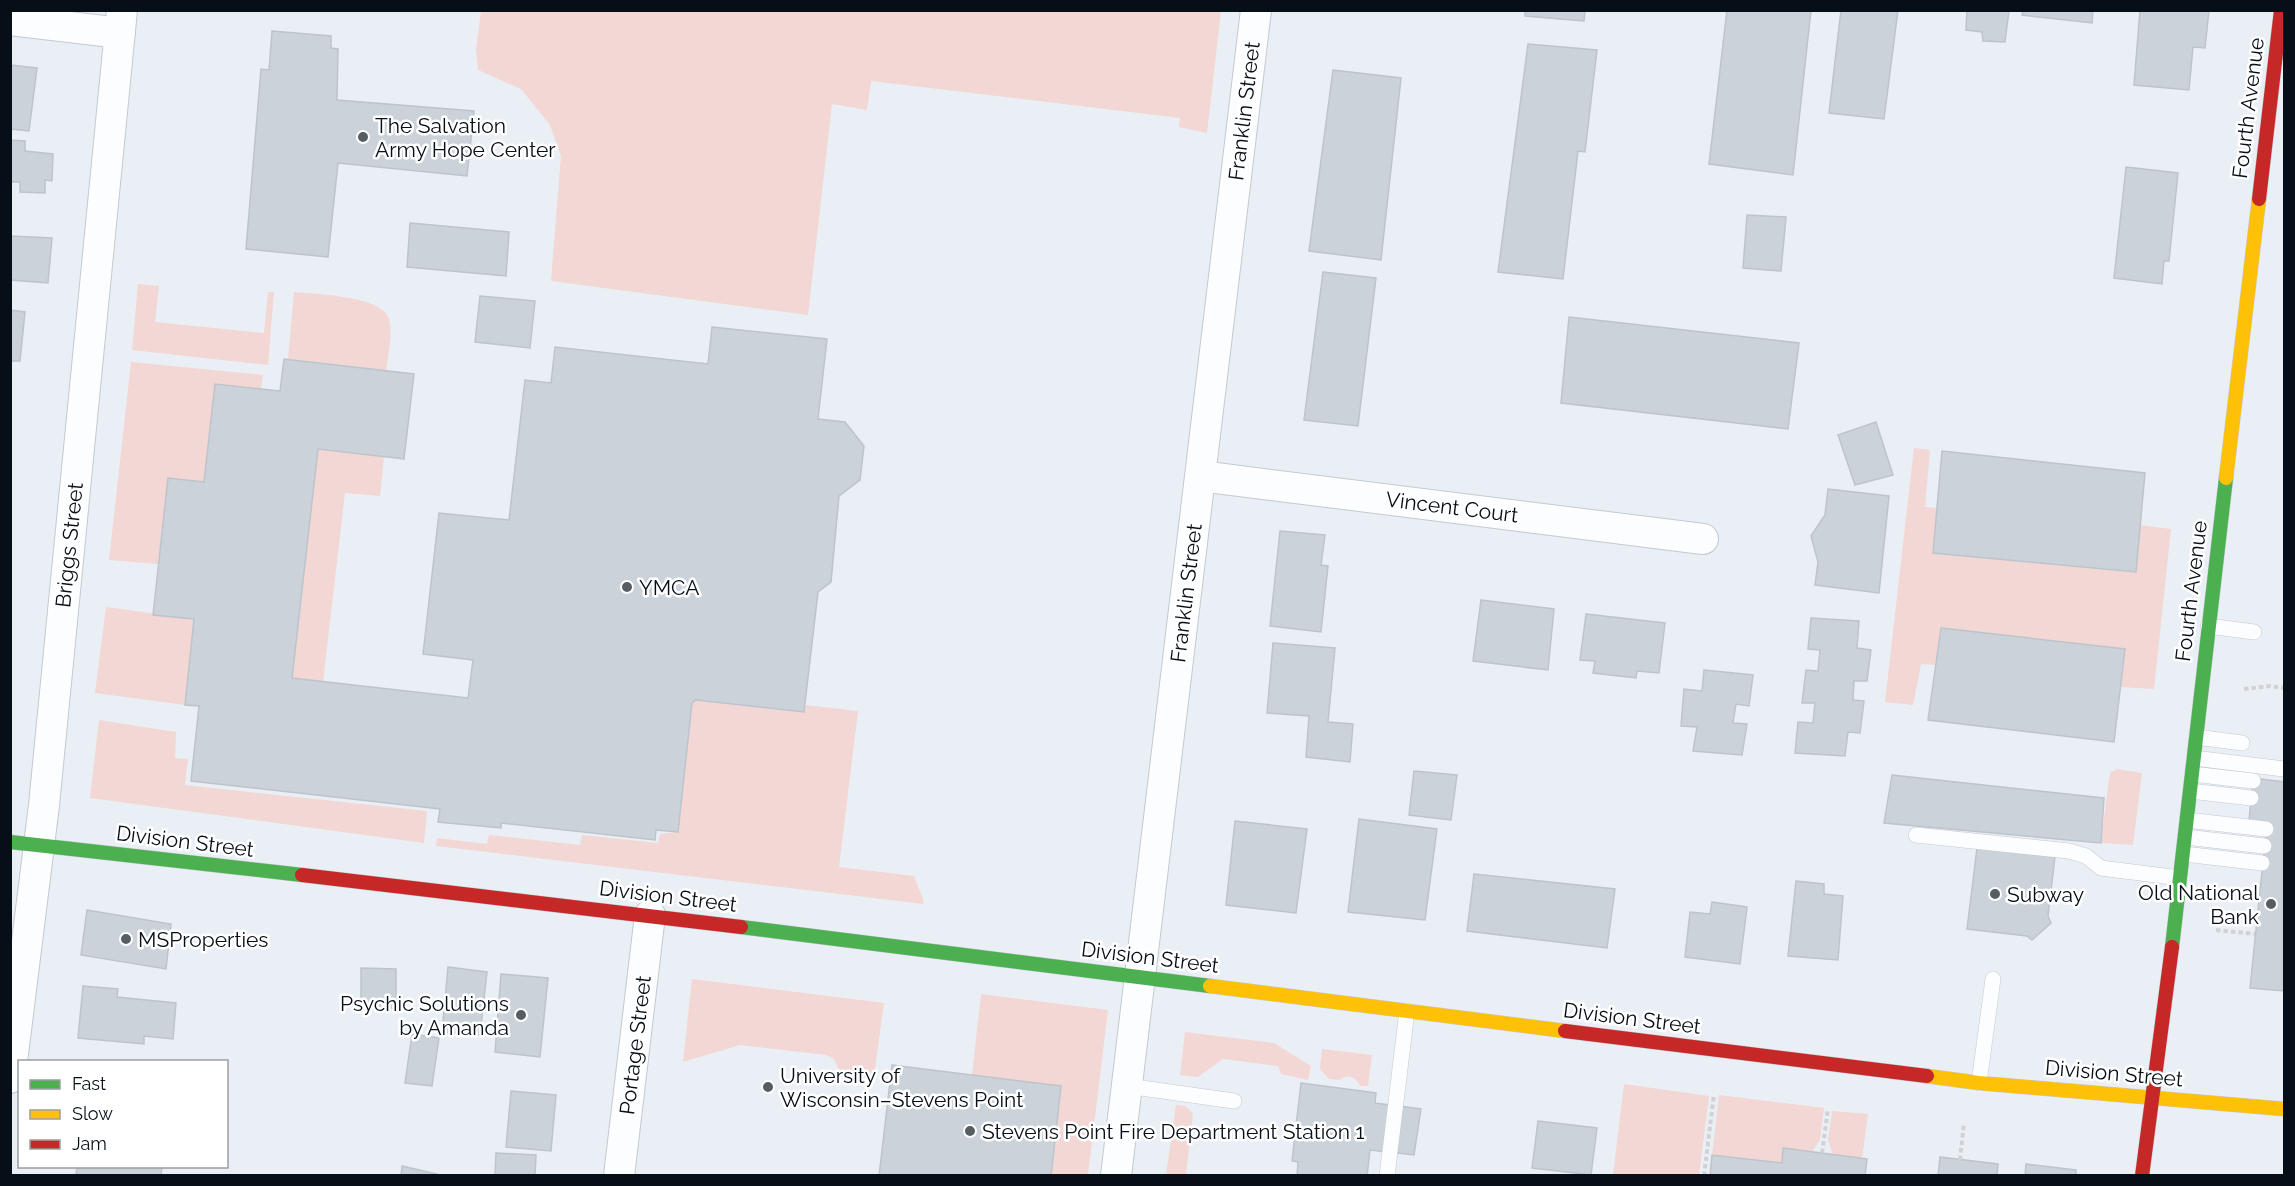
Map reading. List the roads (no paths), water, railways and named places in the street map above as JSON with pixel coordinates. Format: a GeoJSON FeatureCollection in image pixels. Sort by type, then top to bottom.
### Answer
{"type":"FeatureCollection","features":[{"type":"Feature","properties":{"kind":"main road","name":"Fourth Avenue"},"geometry":{"type":"LineString","coordinates":[[2142,1176],[2184,854],[2208,626],[2281,10]]}},
{"type":"Feature","properties":{"kind":"main road","name":"Division Street"},"geometry":{"type":"LineString","coordinates":[[25,843],[650,915],[1979,1083],[2284,1109]]}},
{"type":"Feature","properties":{"kind":"street","name":"Franklin Street"},"geometry":{"type":"LineString","coordinates":[[1116,1176],[1256,10]]}},
{"type":"Feature","properties":{"kind":"street"},"geometry":{"type":"LineString","coordinates":[[10,20],[121,22]]}},
{"type":"Feature","properties":{"kind":"street","name":"Briggs Street"},"geometry":{"type":"LineString","coordinates":[[10,1078],[25,843],[121,22]]}},
{"type":"Feature","properties":{"kind":"street","name":"Vincent Court"},"geometry":{"type":"LineString","coordinates":[[1200,476],[1703,539]]}},
{"type":"Feature","properties":{"kind":"street","name":"Portage Street"},"geometry":{"type":"LineString","coordinates":[[619,1176],[650,915]]}},
{"type":"Feature","properties":{"kind":"lane"},"geometry":{"type":"LineString","coordinates":[[2208,626],[2254,632]]}},
{"type":"Feature","properties":{"kind":"lane"},"geometry":{"type":"LineString","coordinates":[[2196,737],[2242,743]]}},
{"type":"Feature","properties":{"kind":"lane"},"geometry":{"type":"LineString","coordinates":[[2193,766],[2284,769]]}},
{"type":"Feature","properties":{"kind":"lane"},"geometry":{"type":"LineString","coordinates":[[2193,766],[2253,781]]}},
{"type":"Feature","properties":{"kind":"lane"},"geometry":{"type":"LineString","coordinates":[[2190,791],[2251,798]]}},
{"type":"Feature","properties":{"kind":"lane"},"geometry":{"type":"LineString","coordinates":[[2187,820],[2266,830]]}},
{"type":"Feature","properties":{"kind":"lane"},"geometry":{"type":"LineString","coordinates":[[1916,835],[2069,851],[2085,856],[2101,868],[2180,878]]}},
{"type":"Feature","properties":{"kind":"lane"},"geometry":{"type":"LineString","coordinates":[[2185,837],[2264,846]]}},
{"type":"Feature","properties":{"kind":"lane"},"geometry":{"type":"LineString","coordinates":[[2184,854],[2262,863]]}},
{"type":"Feature","properties":{"kind":"lane"},"geometry":{"type":"LineString","coordinates":[[1979,1083],[1993,979]]}},
{"type":"Feature","properties":{"kind":"lane"},"geometry":{"type":"LineString","coordinates":[[1387,1176],[1407,1011]]}},
{"type":"Feature","properties":{"kind":"lane"},"geometry":{"type":"LineString","coordinates":[[1127,1086],[1234,1101]]}},
{"type":"Feature","properties":{"kind":"place","name":"The Salvation Army Hope Center"},"geometry":{"type":"Point","coordinates":[363,137]}},
{"type":"Feature","properties":{"kind":"place","name":"YMCA"},"geometry":{"type":"Point","coordinates":[627,587]}},
{"type":"Feature","properties":{"kind":"place","name":"Subway"},"geometry":{"type":"Point","coordinates":[1995,894]}},
{"type":"Feature","properties":{"kind":"place","name":"Old National Bank"},"geometry":{"type":"Point","coordinates":[2271,904]}},
{"type":"Feature","properties":{"kind":"place","name":"MSProperties"},"geometry":{"type":"Point","coordinates":[126,939]}},
{"type":"Feature","properties":{"kind":"place","name":"Psychic Solutions by Amanda"},"geometry":{"type":"Point","coordinates":[521,1015]}},
{"type":"Feature","properties":{"kind":"place","name":"University of Wisconsin–Stevens Point"},"geometry":{"type":"Point","coordinates":[768,1087]}},
{"type":"Feature","properties":{"kind":"place","name":"Stevens Point Fire Department Station 1"},"geometry":{"type":"Point","coordinates":[970,1131]}}]}
